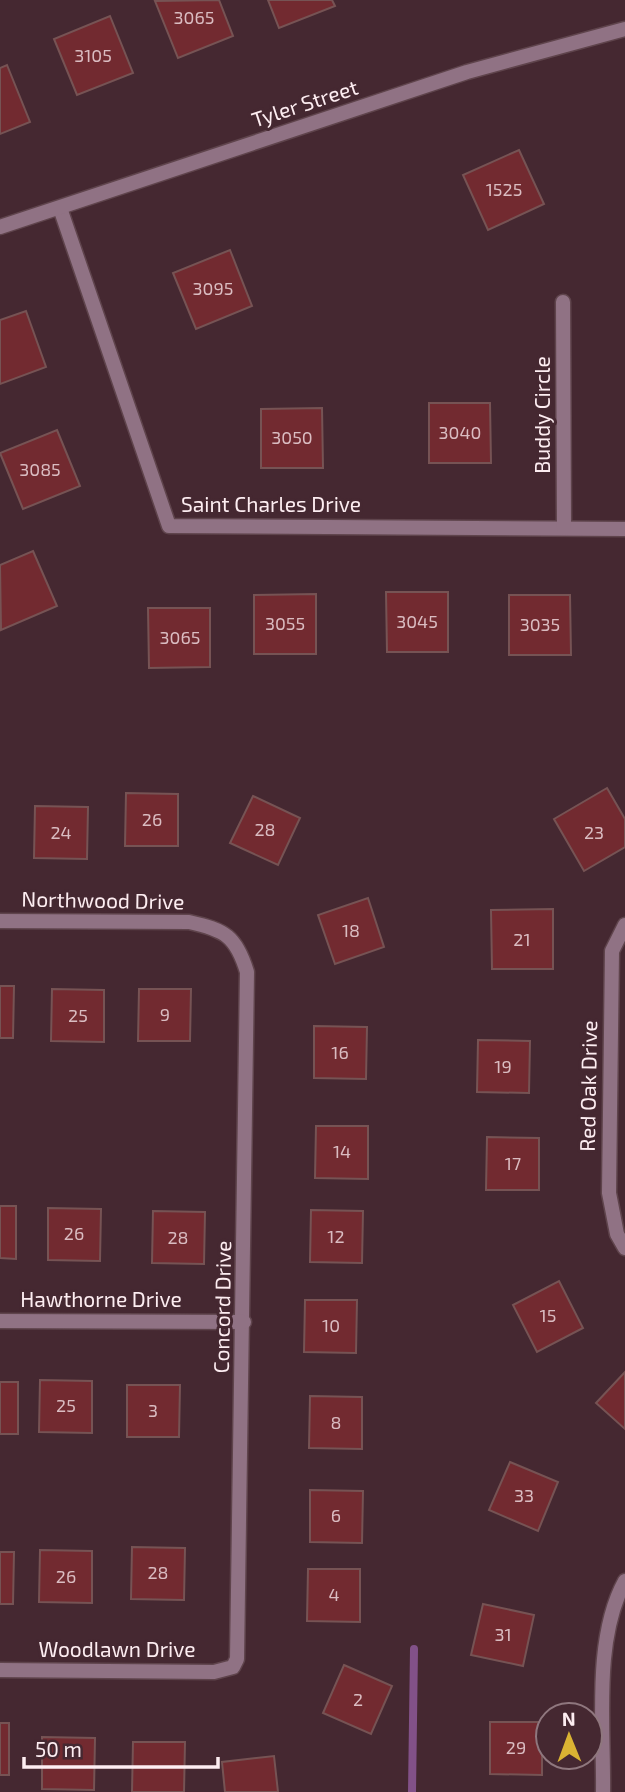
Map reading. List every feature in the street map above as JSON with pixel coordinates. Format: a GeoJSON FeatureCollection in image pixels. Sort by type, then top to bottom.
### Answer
{"type":"FeatureCollection","features":[{"type":"Feature","properties":{"kind":"street","name":"Tyler Street"},"geometry":{"type":"LineString","coordinates":[[0,227],[467,72],[625,29]]}},
{"type":"Feature","properties":{"kind":"street","name":"Saint Charles Drive"},"geometry":{"type":"LineString","coordinates":[[60,208],[169,526],[625,529]]}},
{"type":"Feature","properties":{"kind":"street","name":"Buddy Circle"},"geometry":{"type":"LineString","coordinates":[[563,302],[564,528]]}},
{"type":"Feature","properties":{"kind":"street","name":"Northwood Drive"},"geometry":{"type":"LineString","coordinates":[[0,921],[189,922],[218,928],[239,947]]}},
{"type":"Feature","properties":{"kind":"street","name":"Red Oak Drive"},"geometry":{"type":"LineString","coordinates":[[625,925],[612,951],[609,1192],[617,1234],[625,1248]]}},
{"type":"Feature","properties":{"kind":"street","name":"Concord Drive"},"geometry":{"type":"LineString","coordinates":[[233,1667],[238,1650],[247,972],[239,947]]}},
{"type":"Feature","properties":{"kind":"street","name":"Hawthorne Drive"},"geometry":{"type":"LineString","coordinates":[[0,1321],[244,1322]]}},
{"type":"Feature","properties":{"kind":"street"},"geometry":{"type":"LineString","coordinates":[[603,1792],[605,1652],[611,1616],[625,1581]]}},
{"type":"Feature","properties":{"kind":"street","name":"Woodlawn Drive"},"geometry":{"type":"LineString","coordinates":[[0,1670],[214,1672],[233,1667]]}},
{"type":"Feature","properties":{"kind":"building"},"geometry":{"type":"Polygon","coordinates":[[[219,0],[233,36],[178,58],[155,1],[219,0]]]}},
{"type":"Feature","properties":{"kind":"building"},"geometry":{"type":"Polygon","coordinates":[[[268,0],[332,0],[335,6],[279,28],[268,0]]]}},
{"type":"Feature","properties":{"kind":"building"},"geometry":{"type":"Polygon","coordinates":[[[110,16],[133,73],[77,95],[54,39],[110,16]]]}},
{"type":"Feature","properties":{"kind":"building"},"geometry":{"type":"Polygon","coordinates":[[[7,65],[30,122],[0,134],[0,68],[7,65]]]}},
{"type":"Feature","properties":{"kind":"building"},"geometry":{"type":"Polygon","coordinates":[[[519,150],[544,204],[488,230],[463,175],[519,150]]]}},
{"type":"Feature","properties":{"kind":"building"},"geometry":{"type":"Polygon","coordinates":[[[230,250],[252,306],[196,329],[173,273],[230,250]]]}},
{"type":"Feature","properties":{"kind":"building"},"geometry":{"type":"Polygon","coordinates":[[[26,311],[46,367],[0,384],[0,320],[26,311]]]}},
{"type":"Feature","properties":{"kind":"building"},"geometry":{"type":"Polygon","coordinates":[[[429,403],[490,403],[491,463],[429,463],[429,403]]]}},
{"type":"Feature","properties":{"kind":"building"},"geometry":{"type":"Polygon","coordinates":[[[322,408],[323,468],[261,468],[261,409],[322,408]]]}},
{"type":"Feature","properties":{"kind":"building"},"geometry":{"type":"Polygon","coordinates":[[[57,430],[80,486],[23,509],[0,453],[57,430]]]}},
{"type":"Feature","properties":{"kind":"building"},"geometry":{"type":"Polygon","coordinates":[[[33,551],[57,606],[1,630],[0,565],[33,551]]]}},
{"type":"Feature","properties":{"kind":"building"},"geometry":{"type":"Polygon","coordinates":[[[386,592],[448,592],[448,652],[387,652],[386,592]]]}},
{"type":"Feature","properties":{"kind":"building"},"geometry":{"type":"Polygon","coordinates":[[[316,594],[316,654],[254,654],[254,595],[316,594]]]}},
{"type":"Feature","properties":{"kind":"building"},"geometry":{"type":"Polygon","coordinates":[[[509,595],[570,595],[571,655],[509,655],[509,595]]]}},
{"type":"Feature","properties":{"kind":"building"},"geometry":{"type":"Polygon","coordinates":[[[148,608],[210,608],[210,667],[149,668],[148,608]]]}},
{"type":"Feature","properties":{"kind":"building"},"geometry":{"type":"Polygon","coordinates":[[[607,788],[625,819],[625,847],[584,871],[554,819],[607,788]]]}},
{"type":"Feature","properties":{"kind":"building"},"geometry":{"type":"Polygon","coordinates":[[[126,793],[178,794],[178,846],[125,846],[126,793]]]}},
{"type":"Feature","properties":{"kind":"building"},"geometry":{"type":"Polygon","coordinates":[[[253,796],[300,818],[278,865],[230,843],[253,796]]]}},
{"type":"Feature","properties":{"kind":"building"},"geometry":{"type":"Polygon","coordinates":[[[35,806],[88,807],[87,859],[34,858],[35,806]]]}},
{"type":"Feature","properties":{"kind":"building"},"geometry":{"type":"Polygon","coordinates":[[[368,898],[384,947],[335,964],[318,915],[368,898]]]}},
{"type":"Feature","properties":{"kind":"building"},"geometry":{"type":"Polygon","coordinates":[[[553,909],[553,969],[492,969],[491,910],[553,909]]]}},
{"type":"Feature","properties":{"kind":"building"},"geometry":{"type":"Polygon","coordinates":[[[0,986],[14,986],[13,1038],[0,1038],[0,986]]]}},
{"type":"Feature","properties":{"kind":"building"},"geometry":{"type":"Polygon","coordinates":[[[52,989],[104,990],[104,1042],[51,1041],[52,989]]]}},
{"type":"Feature","properties":{"kind":"building"},"geometry":{"type":"Polygon","coordinates":[[[139,989],[191,989],[190,1041],[138,1041],[139,989]]]}},
{"type":"Feature","properties":{"kind":"building"},"geometry":{"type":"Polygon","coordinates":[[[314,1026],[367,1027],[366,1079],[314,1078],[314,1026]]]}},
{"type":"Feature","properties":{"kind":"building"},"geometry":{"type":"Polygon","coordinates":[[[478,1040],[530,1041],[529,1093],[477,1092],[478,1040]]]}},
{"type":"Feature","properties":{"kind":"building"},"geometry":{"type":"Polygon","coordinates":[[[316,1126],[368,1126],[368,1179],[315,1178],[316,1126]]]}},
{"type":"Feature","properties":{"kind":"building"},"geometry":{"type":"Polygon","coordinates":[[[487,1137],[539,1138],[539,1190],[486,1190],[487,1137]]]}},
{"type":"Feature","properties":{"kind":"building"},"geometry":{"type":"Polygon","coordinates":[[[0,1206],[16,1206],[16,1259],[0,1258],[0,1206]]]}},
{"type":"Feature","properties":{"kind":"building"},"geometry":{"type":"Polygon","coordinates":[[[48,1208],[101,1209],[100,1261],[48,1260],[48,1208]]]}},
{"type":"Feature","properties":{"kind":"building"},"geometry":{"type":"Polygon","coordinates":[[[311,1210],[363,1211],[362,1263],[310,1262],[311,1210]]]}},
{"type":"Feature","properties":{"kind":"building"},"geometry":{"type":"Polygon","coordinates":[[[153,1211],[205,1212],[204,1264],[152,1263],[153,1211]]]}},
{"type":"Feature","properties":{"kind":"building"},"geometry":{"type":"Polygon","coordinates":[[[559,1281],[583,1328],[537,1352],[513,1305],[559,1281]]]}},
{"type":"Feature","properties":{"kind":"building"},"geometry":{"type":"Polygon","coordinates":[[[305,1300],[357,1300],[356,1353],[304,1352],[305,1300]]]}},
{"type":"Feature","properties":{"kind":"building"},"geometry":{"type":"Polygon","coordinates":[[[625,1372],[625,1429],[596,1403],[625,1372]]]}},
{"type":"Feature","properties":{"kind":"building"},"geometry":{"type":"Polygon","coordinates":[[[40,1380],[92,1381],[92,1433],[39,1432],[40,1380]]]}},
{"type":"Feature","properties":{"kind":"building"},"geometry":{"type":"Polygon","coordinates":[[[0,1382],[18,1382],[18,1434],[0,1434],[0,1382]]]}},
{"type":"Feature","properties":{"kind":"building"},"geometry":{"type":"Polygon","coordinates":[[[127,1385],[180,1385],[179,1437],[127,1437],[127,1385]]]}},
{"type":"Feature","properties":{"kind":"building"},"geometry":{"type":"Polygon","coordinates":[[[310,1396],[362,1397],[362,1449],[309,1448],[310,1396]]]}},
{"type":"Feature","properties":{"kind":"building"},"geometry":{"type":"Polygon","coordinates":[[[510,1462],[558,1482],[538,1531],[489,1510],[510,1462]]]}},
{"type":"Feature","properties":{"kind":"building"},"geometry":{"type":"Polygon","coordinates":[[[310,1490],[363,1491],[362,1543],[310,1542],[310,1490]]]}},
{"type":"Feature","properties":{"kind":"building"},"geometry":{"type":"Polygon","coordinates":[[[132,1547],[185,1548],[184,1600],[131,1599],[132,1547]]]}},
{"type":"Feature","properties":{"kind":"building"},"geometry":{"type":"Polygon","coordinates":[[[40,1550],[92,1551],[92,1603],[39,1602],[40,1550]]]}},
{"type":"Feature","properties":{"kind":"building"},"geometry":{"type":"Polygon","coordinates":[[[0,1552],[14,1552],[13,1604],[0,1604],[0,1552]]]}},
{"type":"Feature","properties":{"kind":"building"},"geometry":{"type":"Polygon","coordinates":[[[308,1569],[360,1569],[360,1622],[307,1621],[308,1569]]]}},
{"type":"Feature","properties":{"kind":"building"},"geometry":{"type":"Polygon","coordinates":[[[483,1604],[534,1615],[523,1666],[471,1655],[483,1604]]]}},
{"type":"Feature","properties":{"kind":"building"},"geometry":{"type":"Polygon","coordinates":[[[344,1665],[392,1686],[371,1734],[323,1713],[344,1665]]]}},
{"type":"Feature","properties":{"kind":"building"},"geometry":{"type":"Polygon","coordinates":[[[490,1722],[534,1722],[534,1771],[542,1771],[542,1775],[490,1774],[490,1722]]]}},
{"type":"Feature","properties":{"kind":"building"},"geometry":{"type":"Polygon","coordinates":[[[0,1723],[9,1723],[9,1775],[0,1775],[0,1723]]]}},
{"type":"Feature","properties":{"kind":"building"},"geometry":{"type":"Polygon","coordinates":[[[42,1737],[95,1738],[94,1790],[42,1789],[42,1737]]]}},
{"type":"Feature","properties":{"kind":"building"},"geometry":{"type":"Polygon","coordinates":[[[133,1742],[185,1742],[184,1792],[132,1792],[133,1742]]]}},
{"type":"Feature","properties":{"kind":"building"},"geometry":{"type":"Polygon","coordinates":[[[274,1756],[278,1792],[225,1792],[222,1762],[274,1756]]]}},
{"type":"Feature","properties":{"kind":"waterway"},"geometry":{"type":"LineString","coordinates":[[412,1792],[414,1649]]}}]}
